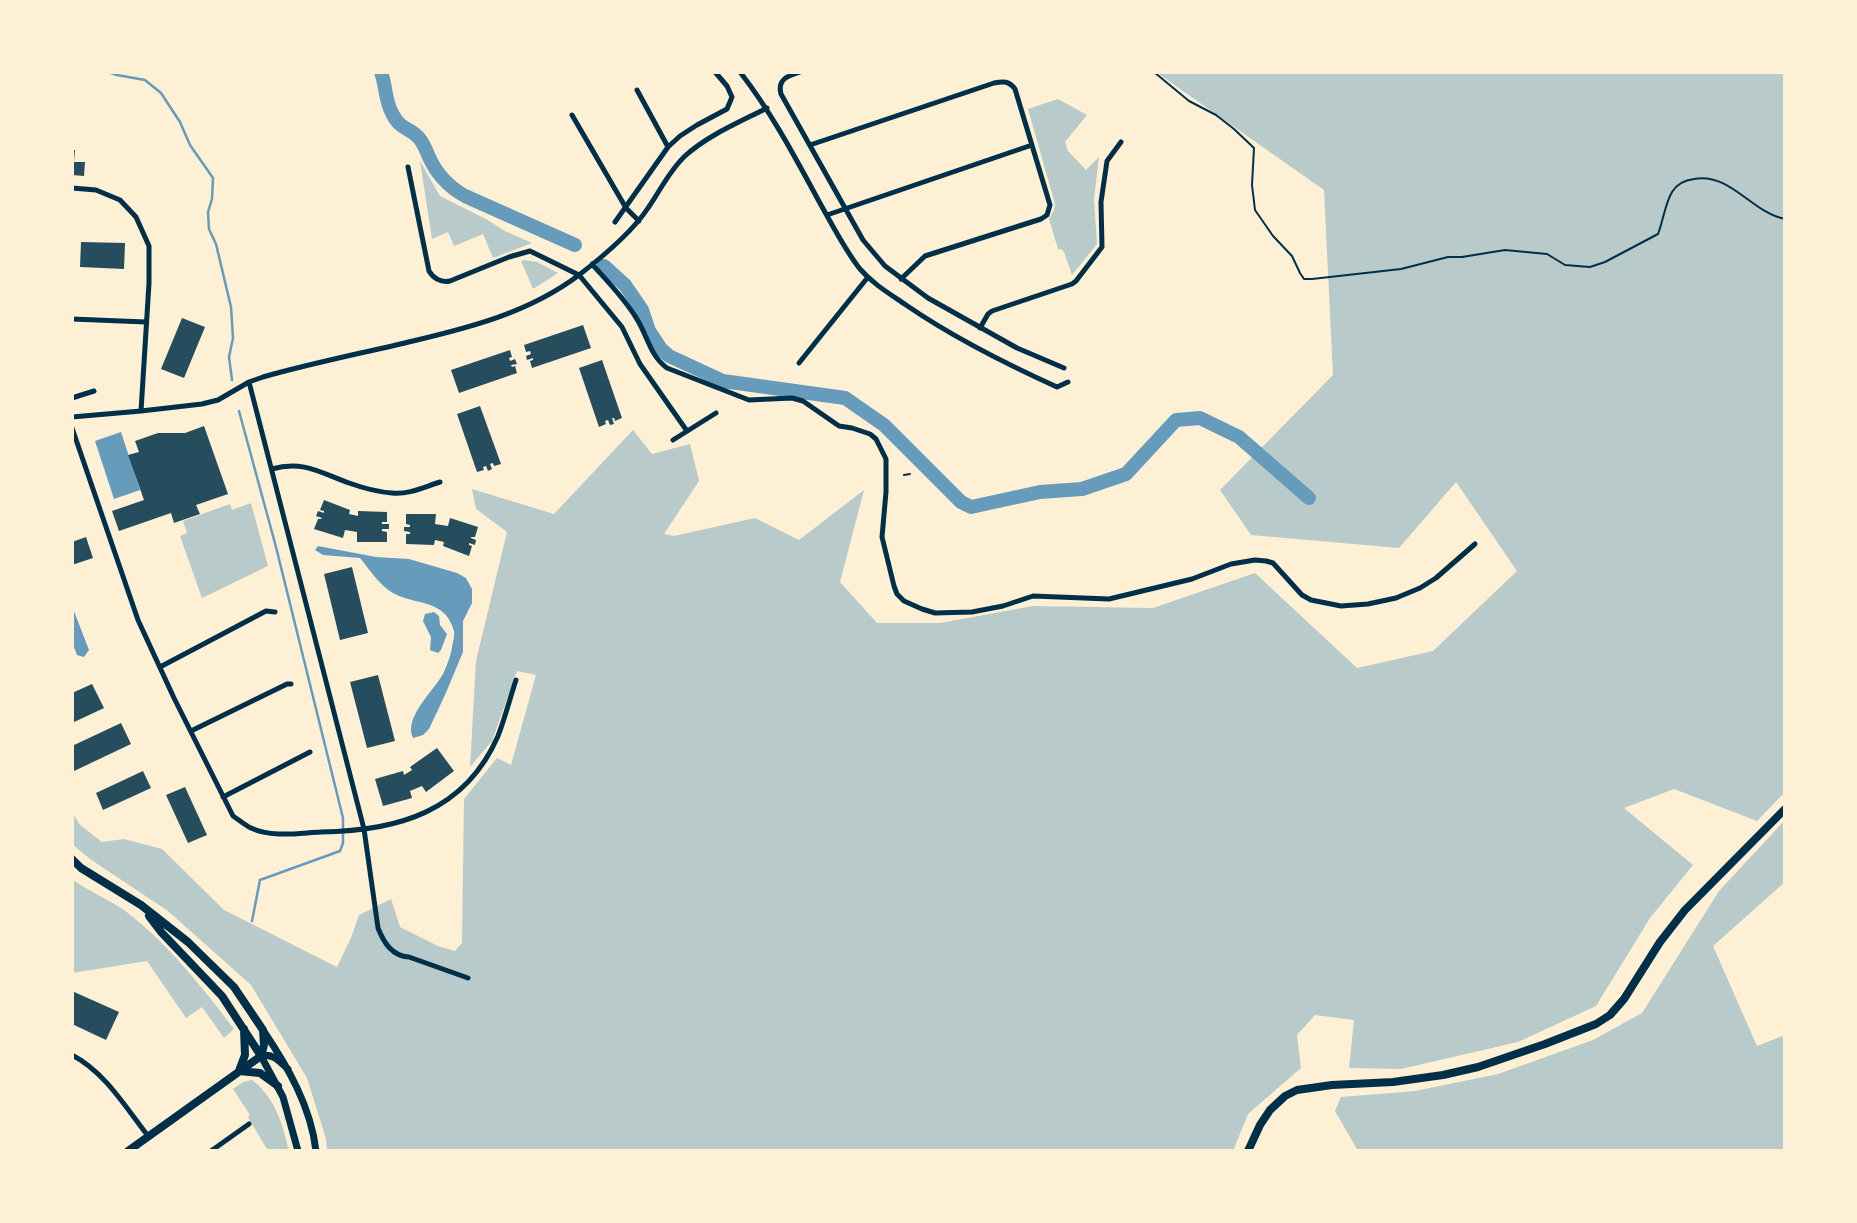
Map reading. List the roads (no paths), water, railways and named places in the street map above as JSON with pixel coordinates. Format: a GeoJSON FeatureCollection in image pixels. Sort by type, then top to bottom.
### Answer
{"type":"FeatureCollection","features":[{"type":"Feature","properties":{"kind":"main road"},"geometry":{"type":"LineString","coordinates":[[1248,1151],[1270,1110],[1285,1096],[1297,1090],[1332,1084],[1393,1082],[1443,1075],[1478,1067],[1597,1024],[1625,999],[1660,942],[1685,910],[1785,809]]}},
{"type":"Feature","properties":{"kind":"main road"},"geometry":{"type":"LineString","coordinates":[[72,859],[81,868],[141,905],[188,942],[234,987],[288,1069],[301,1096],[316,1151]]}},
{"type":"Feature","properties":{"kind":"main road"},"geometry":{"type":"LineString","coordinates":[[141,905],[162,933],[222,996],[243,1027],[278,1086],[289,1114],[298,1151]]}},
{"type":"Feature","properties":{"kind":"main road"},"geometry":{"type":"LineString","coordinates":[[239,1071],[245,1055],[243,1027]]}},
{"type":"Feature","properties":{"kind":"main road"},"geometry":{"type":"LineString","coordinates":[[261,1056],[264,1030]]}},
{"type":"Feature","properties":{"kind":"main road"},"geometry":{"type":"LineString","coordinates":[[128,1151],[261,1056],[274,1056],[288,1069]]}},
{"type":"Feature","properties":{"kind":"main road"},"geometry":{"type":"LineString","coordinates":[[239,1071],[260,1073],[278,1086]]}},
{"type":"Feature","properties":{"kind":"street"},"geometry":{"type":"LineString","coordinates":[[615,222],[668,147],[680,136],[727,109],[732,97],[715,72]]}},
{"type":"Feature","properties":{"kind":"street"},"geometry":{"type":"LineString","coordinates":[[740,72],[767,108],[827,215],[867,277],[938,327],[1000,361],[1057,387],[1068,382]]}},
{"type":"Feature","properties":{"kind":"street"},"geometry":{"type":"LineString","coordinates":[[800,72],[786,77],[780,84],[781,94],[863,240],[885,266],[928,298],[980,328],[1017,348],[1064,368]]}},
{"type":"Feature","properties":{"kind":"street"},"geometry":{"type":"LineString","coordinates":[[810,145],[994,83],[1004,81],[1015,89],[1050,205],[1046,215],[1041,219],[925,256],[901,279]]}},
{"type":"Feature","properties":{"kind":"street"},"geometry":{"type":"LineString","coordinates":[[637,90],[668,147]]}},
{"type":"Feature","properties":{"kind":"street"},"geometry":{"type":"LineString","coordinates":[[72,417],[202,404],[218,400],[249,382],[277,373],[482,324],[509,314],[536,301],[592,264],[639,220],[670,173],[683,157],[699,144],[767,108]]}},
{"type":"Feature","properties":{"kind":"street"},"geometry":{"type":"LineString","coordinates":[[572,115],[626,208],[639,220]]}},
{"type":"Feature","properties":{"kind":"street"},"geometry":{"type":"LineString","coordinates":[[980,328],[992,311],[1072,284],[1102,247],[1101,202],[1107,160],[1121,142]]}},
{"type":"Feature","properties":{"kind":"street"},"geometry":{"type":"LineString","coordinates":[[827,215],[1032,145]]}},
{"type":"Feature","properties":{"kind":"street"},"geometry":{"type":"LineString","coordinates":[[408,167],[432,276],[447,282],[530,251],[579,275],[622,327],[640,364],[687,432]]}},
{"type":"Feature","properties":{"kind":"street"},"geometry":{"type":"LineString","coordinates":[[72,188],[96,190],[120,200],[136,217],[146,239],[150,254],[141,411]]}},
{"type":"Feature","properties":{"kind":"street"},"geometry":{"type":"LineString","coordinates":[[592,264],[627,304],[654,354],[667,368],[749,400],[792,398],[803,401],[839,426],[861,431],[876,439],[886,459],[882,537],[894,586],[904,601],[922,609],[935,613],[972,612],[1003,607],[1033,596],[1109,598],[1192,579],[1231,564],[1255,560],[1273,564],[1302,595],[1311,600],[1341,606],[1368,604],[1396,598],[1420,588],[1436,578],[1475,544]]}},
{"type":"Feature","properties":{"kind":"street"},"geometry":{"type":"LineString","coordinates":[[799,363],[867,277]]}},
{"type":"Feature","properties":{"kind":"street"},"geometry":{"type":"LineString","coordinates":[[72,319],[146,322]]}},
{"type":"Feature","properties":{"kind":"street"},"geometry":{"type":"LineString","coordinates":[[249,382],[364,829],[374,904],[382,939],[400,957],[409,957],[468,978]]}},
{"type":"Feature","properties":{"kind":"street"},"geometry":{"type":"LineString","coordinates":[[72,398],[94,391]]}},
{"type":"Feature","properties":{"kind":"street"},"geometry":{"type":"LineString","coordinates":[[673,440],[716,413]]}},
{"type":"Feature","properties":{"kind":"street"},"geometry":{"type":"LineString","coordinates":[[72,428],[138,620],[233,816],[251,828],[267,833],[337,832],[402,823],[430,811],[446,801],[484,762],[498,735],[516,680]]}},
{"type":"Feature","properties":{"kind":"street"},"geometry":{"type":"LineString","coordinates":[[272,469],[302,466],[351,484],[393,493],[411,492],[440,482]]}},
{"type":"Feature","properties":{"kind":"street"},"geometry":{"type":"LineString","coordinates":[[160,667],[266,611],[275,612]]}},
{"type":"Feature","properties":{"kind":"street"},"geometry":{"type":"LineString","coordinates":[[191,731],[291,684]]}},
{"type":"Feature","properties":{"kind":"street"},"geometry":{"type":"LineString","coordinates":[[223,797],[310,752]]}},
{"type":"Feature","properties":{"kind":"street"},"geometry":{"type":"LineString","coordinates":[[72,1055],[102,1078],[148,1136]]}},
{"type":"Feature","properties":{"kind":"street"},"geometry":{"type":"LineString","coordinates":[[211,1151],[249,1124]]}},
{"type":"Feature","properties":{"kind":"water"},"geometry":{"type":"Polygon","coordinates":[[[121,432],[140,490],[114,499],[95,441],[121,432]]]}},
{"type":"Feature","properties":{"kind":"water"},"geometry":{"type":"Polygon","coordinates":[[[318,546],[376,557],[409,559],[466,578],[472,589],[472,603],[463,621],[463,652],[429,729],[423,735],[413,738],[412,721],[448,663],[454,635],[450,620],[429,604],[402,597],[388,590],[360,558],[323,555],[315,550],[318,546]]]}},
{"type":"Feature","properties":{"kind":"water"},"geometry":{"type":"Polygon","coordinates":[[[72,606],[89,650],[84,657],[77,655],[72,642],[72,606]]]}},
{"type":"Feature","properties":{"kind":"water"},"geometry":{"type":"Polygon","coordinates":[[[434,612],[439,616],[440,625],[447,634],[438,653],[430,650],[431,637],[423,621],[425,614],[434,612]]]}},
{"type":"Feature","properties":{"kind":"waterway"},"geometry":{"type":"LineString","coordinates":[[108,72],[145,80],[161,93],[180,122],[190,145],[213,178],[208,212],[209,229],[216,244],[231,307],[233,338],[229,357],[232,380]]}},
{"type":"Feature","properties":{"kind":"waterway"},"geometry":{"type":"LineString","coordinates":[[381,72],[388,103],[395,119],[419,138],[432,163],[449,184],[465,196],[575,245]]}},
{"type":"Feature","properties":{"kind":"waterway"},"geometry":{"type":"LineString","coordinates":[[604,266],[625,285],[642,310],[649,331],[669,356],[723,381],[845,398],[884,425],[961,502],[971,507],[1040,492],[1082,489],[1126,474],[1176,420],[1200,418],[1239,437],[1309,498]]}},
{"type":"Feature","properties":{"kind":"waterway"},"geometry":{"type":"LineString","coordinates":[[239,411],[276,547],[343,818],[343,843],[340,851],[260,880],[252,921]]}}]}
